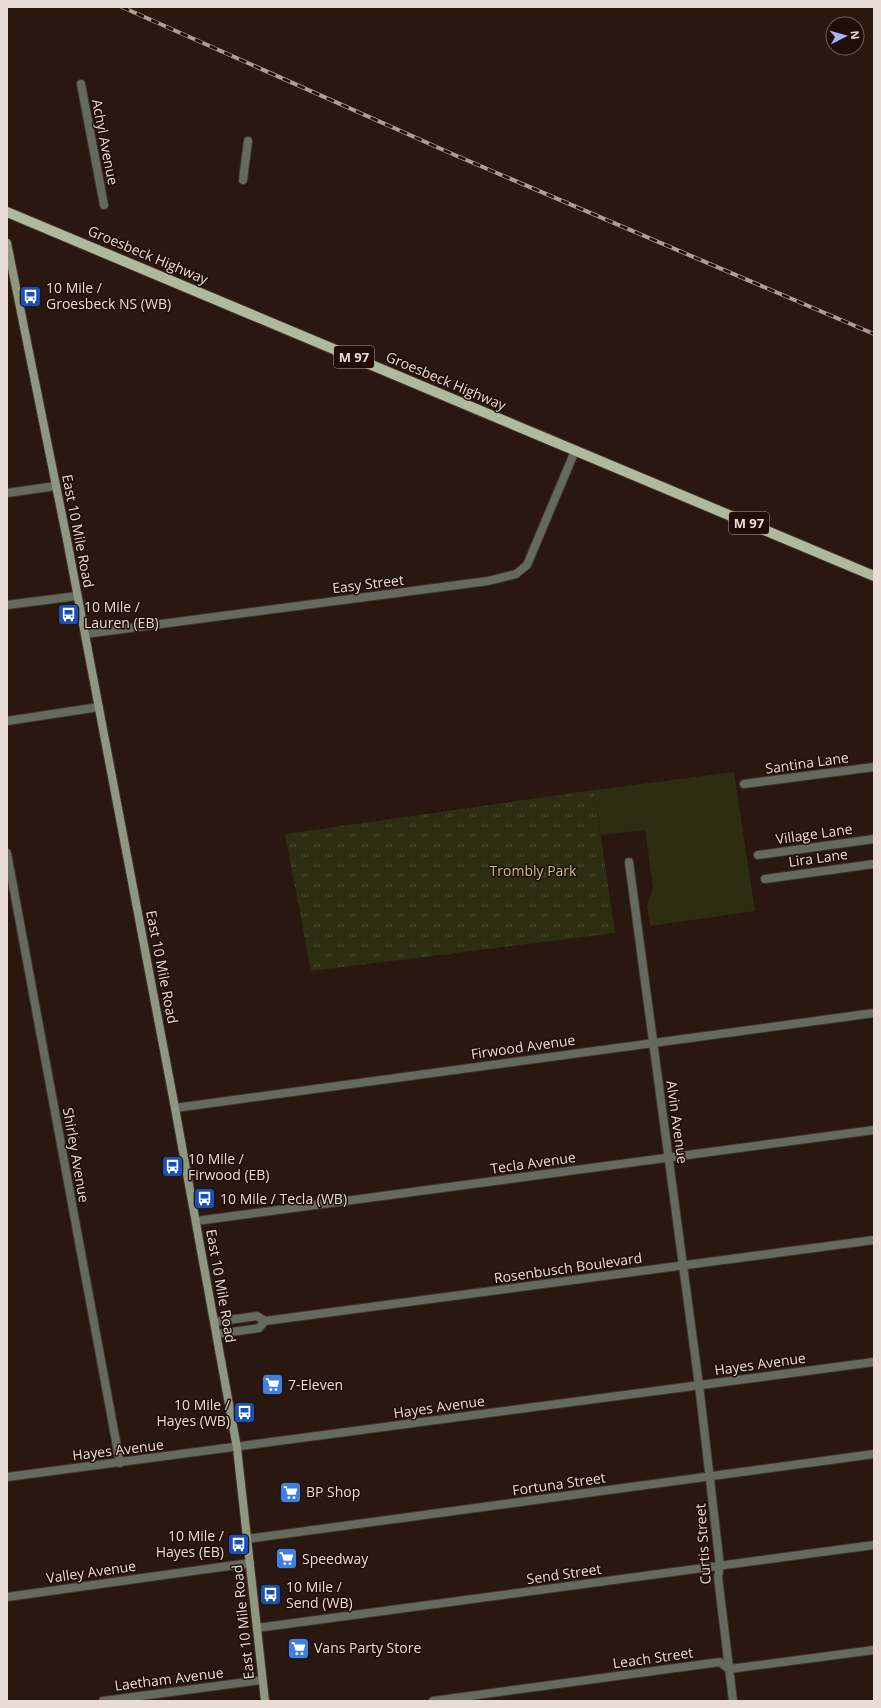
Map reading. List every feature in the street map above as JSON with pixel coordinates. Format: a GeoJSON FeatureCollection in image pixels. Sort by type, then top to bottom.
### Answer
{"type":"FeatureCollection","features":[{"type":"Feature","properties":{"kind":"main road","name":"Groesbeck Highway"},"geometry":{"type":"LineString","coordinates":[[7,212],[874,576]]}},
{"type":"Feature","properties":{"kind":"main road","name":"East 10 Mile Road"},"geometry":{"type":"LineString","coordinates":[[7,243],[85,634],[215,1322],[237,1448],[265,1701]]}},
{"type":"Feature","properties":{"kind":"street","name":"Achyl Avenue"},"geometry":{"type":"LineString","coordinates":[[81,84],[104,205]]}},
{"type":"Feature","properties":{"kind":"street"},"geometry":{"type":"LineString","coordinates":[[243,180],[248,142]]}},
{"type":"Feature","properties":{"kind":"street","name":"Easy Street"},"geometry":{"type":"LineString","coordinates":[[85,634],[397,594],[488,581],[516,574],[527,565],[575,450]]}},
{"type":"Feature","properties":{"kind":"street"},"geometry":{"type":"LineString","coordinates":[[7,493],[56,486]]}},
{"type":"Feature","properties":{"kind":"street"},"geometry":{"type":"LineString","coordinates":[[7,605],[77,596]]}},
{"type":"Feature","properties":{"kind":"street"},"geometry":{"type":"LineString","coordinates":[[7,721],[99,708]]}},
{"type":"Feature","properties":{"kind":"street","name":"Santina Lane"},"geometry":{"type":"LineString","coordinates":[[744,784],[874,767]]}},
{"type":"Feature","properties":{"kind":"street","name":"Village Lane"},"geometry":{"type":"LineString","coordinates":[[758,855],[874,839]]}},
{"type":"Feature","properties":{"kind":"street","name":"Shirley Avenue"},"geometry":{"type":"LineString","coordinates":[[7,853],[120,1463]]}},
{"type":"Feature","properties":{"kind":"street","name":"Alvin Avenue"},"geometry":{"type":"LineString","coordinates":[[629,862],[700,1385]]}},
{"type":"Feature","properties":{"kind":"street","name":"Lira Lane"},"geometry":{"type":"LineString","coordinates":[[765,879],[874,864]]}},
{"type":"Feature","properties":{"kind":"street","name":"Firwood Avenue"},"geometry":{"type":"LineString","coordinates":[[175,1108],[874,1013]]}},
{"type":"Feature","properties":{"kind":"street","name":"Tecla Avenue"},"geometry":{"type":"LineString","coordinates":[[196,1221],[874,1130]]}},
{"type":"Feature","properties":{"kind":"street","name":"Rosenbusch Boulevard"},"geometry":{"type":"LineString","coordinates":[[215,1322],[257,1316],[265,1321],[874,1240]]}},
{"type":"Feature","properties":{"kind":"street","name":"Rosenbusch Boulevard"},"geometry":{"type":"LineString","coordinates":[[217,1334],[259,1328],[265,1321]]}},
{"type":"Feature","properties":{"kind":"street","name":"Hayes Avenue"},"geometry":{"type":"LineString","coordinates":[[7,1477],[237,1448],[874,1362]]}},
{"type":"Feature","properties":{"kind":"street","name":"Curtis Street"},"geometry":{"type":"LineString","coordinates":[[700,1385],[720,1566],[718,1577],[733,1701]]}},
{"type":"Feature","properties":{"kind":"street","name":"Fortuna Street"},"geometry":{"type":"LineString","coordinates":[[248,1539],[874,1454]]}},
{"type":"Feature","properties":{"kind":"street","name":"Send Street"},"geometry":{"type":"LineString","coordinates":[[257,1628],[874,1545]]}},
{"type":"Feature","properties":{"kind":"street","name":"Valley Avenue"},"geometry":{"type":"LineString","coordinates":[[7,1597],[250,1564]]}},
{"type":"Feature","properties":{"kind":"street"},"geometry":{"type":"LineString","coordinates":[[729,1670],[874,1650]]}},
{"type":"Feature","properties":{"kind":"street","name":"Leach Street"},"geometry":{"type":"LineString","coordinates":[[433,1701],[720,1662],[729,1670]]}},
{"type":"Feature","properties":{"kind":"street","name":"Laetham Avenue"},"geometry":{"type":"LineString","coordinates":[[103,1701],[262,1680]]}},
{"type":"Feature","properties":{"kind":"green space"},"geometry":{"type":"Polygon","coordinates":[[[734,772],[755,911],[650,926],[647,906],[653,888],[645,830],[601,835],[594,790],[734,772]]]}},
{"type":"Feature","properties":{"kind":"green space","name":"Trombly Park"},"geometry":{"type":"Polygon","coordinates":[[[594,790],[615,933],[311,971],[285,834],[594,790]]]}},
{"type":"Feature","properties":{"kind":"railway"},"geometry":{"type":"LineString","coordinates":[[122,7],[457,156],[874,334]]}},
{"type":"Feature","properties":{"kind":"place","name":"10 Mile / Groesbeck NS (WB)"},"geometry":{"type":"Point","coordinates":[30,296]}},
{"type":"Feature","properties":{"kind":"place","name":"10 Mile / Lauren (EB)"},"geometry":{"type":"Point","coordinates":[68,615]}},
{"type":"Feature","properties":{"kind":"place","name":"10 Mile / Firwood (EB)"},"geometry":{"type":"Point","coordinates":[173,1167]}},
{"type":"Feature","properties":{"kind":"place","name":"10 Mile / Tecla (WB)"},"geometry":{"type":"Point","coordinates":[204,1199]}},
{"type":"Feature","properties":{"kind":"place","name":"7-Eleven"},"geometry":{"type":"Point","coordinates":[273,1385]}},
{"type":"Feature","properties":{"kind":"place","name":"10 Mile / Hayes (WB)"},"geometry":{"type":"Point","coordinates":[245,1413]}},
{"type":"Feature","properties":{"kind":"place","name":"BP Shop"},"geometry":{"type":"Point","coordinates":[290,1492]}},
{"type":"Feature","properties":{"kind":"place","name":"10 Mile / Hayes (EB)"},"geometry":{"type":"Point","coordinates":[239,1544]}},
{"type":"Feature","properties":{"kind":"place","name":"Speedway"},"geometry":{"type":"Point","coordinates":[286,1559]}},
{"type":"Feature","properties":{"kind":"place","name":"10 Mile / Send (WB)"},"geometry":{"type":"Point","coordinates":[270,1595]}},
{"type":"Feature","properties":{"kind":"place","name":"Vans Party Store"},"geometry":{"type":"Point","coordinates":[299,1648]}}]}
